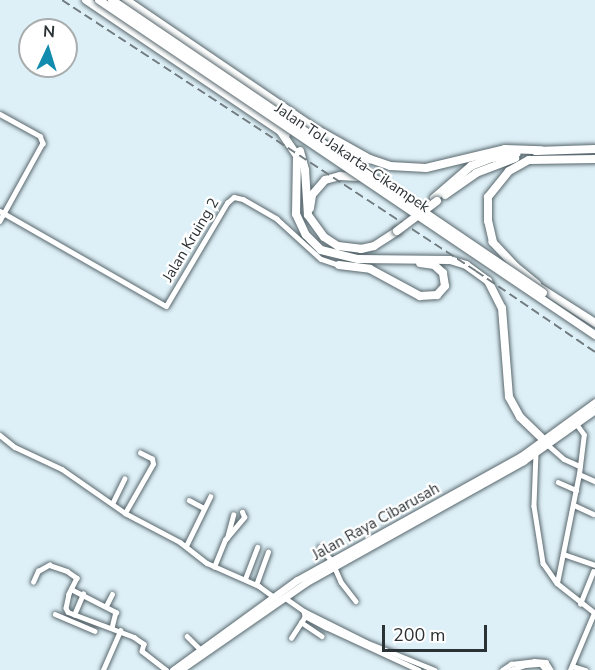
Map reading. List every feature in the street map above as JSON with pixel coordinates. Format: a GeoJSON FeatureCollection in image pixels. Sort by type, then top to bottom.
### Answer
{"type":"FeatureCollection","features":[{"type":"Feature","properties":{"kind":"highway"},"geometry":{"type":"LineString","coordinates":[[86,0],[292,139],[301,152],[305,170],[308,214],[324,237],[344,247],[361,249],[374,246],[436,199],[476,173],[510,159],[535,155],[595,157]]}},
{"type":"Feature","properties":{"kind":"highway","name":"Jalan Tol Jakarta–Cikampek"},"geometry":{"type":"LineString","coordinates":[[93,0],[595,336]]}},
{"type":"Feature","properties":{"kind":"highway"},"geometry":{"type":"LineString","coordinates":[[99,0],[595,336]]}},
{"type":"Feature","properties":{"kind":"highway"},"geometry":{"type":"LineString","coordinates":[[112,0],[595,328]]}},
{"type":"Feature","properties":{"kind":"highway","name":"Jalan Tol Jakarta–Cikampek"},"geometry":{"type":"LineString","coordinates":[[112,0],[528,281],[541,286],[595,323]]}},
{"type":"Feature","properties":{"kind":"highway"},"geometry":{"type":"LineString","coordinates":[[126,0],[316,129],[380,163],[426,168],[505,149],[595,149]]}},
{"type":"Feature","properties":{"kind":"highway"},"geometry":{"type":"LineString","coordinates":[[282,132],[297,156],[295,208],[298,221],[310,241],[333,255],[358,259],[450,260],[466,265],[488,281],[501,308],[506,378],[511,403],[520,417],[546,442]]}},
{"type":"Feature","properties":{"kind":"highway"},"geometry":{"type":"LineString","coordinates":[[436,199],[461,174],[481,162],[541,150]]}},
{"type":"Feature","properties":{"kind":"highway"},"geometry":{"type":"LineString","coordinates":[[541,286],[514,266],[493,242],[488,221],[488,197],[509,171],[529,160],[595,157]]}},
{"type":"Feature","properties":{"kind":"highway"},"geometry":{"type":"LineString","coordinates":[[357,177],[332,177],[320,184],[312,195],[310,205],[312,216],[318,227],[337,241],[354,245],[377,241],[397,230]]}},
{"type":"Feature","properties":{"kind":"highway"},"geometry":{"type":"LineString","coordinates":[[339,265],[370,269],[424,297],[437,295],[442,291],[445,278],[439,268],[402,260]]}},
{"type":"Feature","properties":{"kind":"main road","name":"Jalan Raya Cibarusah"},"geometry":{"type":"LineString","coordinates":[[173,670],[273,597],[534,451],[595,402]]}},
{"type":"Feature","properties":{"kind":"main road","name":"Jalan Raya Cibarusah"},"geometry":{"type":"LineString","coordinates":[[546,442],[595,410]]}},
{"type":"Feature","properties":{"kind":"main road","name":"Jalan Raya Cibarusah"},"geometry":{"type":"LineString","coordinates":[[186,668],[333,563]]}},
{"type":"Feature","properties":{"kind":"street"},"geometry":{"type":"LineString","coordinates":[[0,114],[40,136],[43,143],[2,212],[0,220]]}},
{"type":"Feature","properties":{"kind":"street","name":"Jalan Kruing 2"},"geometry":{"type":"LineString","coordinates":[[2,212],[166,306],[227,203],[234,197],[243,199],[277,219],[321,260],[339,265]]}},
{"type":"Feature","properties":{"kind":"street"},"geometry":{"type":"LineString","coordinates":[[556,584],[574,505],[584,435],[576,424]]}},
{"type":"Feature","properties":{"kind":"street"},"geometry":{"type":"LineString","coordinates":[[0,435],[15,447],[62,469],[125,513],[186,546],[214,567],[245,579],[273,597]]}},
{"type":"Feature","properties":{"kind":"street"},"geometry":{"type":"LineString","coordinates":[[546,442],[564,459],[580,466]]}},
{"type":"Feature","properties":{"kind":"street"},"geometry":{"type":"LineString","coordinates":[[534,451],[536,533],[543,563],[556,584],[594,613],[571,668],[585,670]]}},
{"type":"Feature","properties":{"kind":"street"},"geometry":{"type":"LineString","coordinates":[[125,513],[153,464],[152,459],[140,453]]}},
{"type":"Feature","properties":{"kind":"street"},"geometry":{"type":"LineString","coordinates":[[579,474],[595,481]]}},
{"type":"Feature","properties":{"kind":"street"},"geometry":{"type":"LineString","coordinates":[[112,504],[124,479]]}},
{"type":"Feature","properties":{"kind":"street"},"geometry":{"type":"LineString","coordinates":[[558,482],[576,490]]}},
{"type":"Feature","properties":{"kind":"street"},"geometry":{"type":"LineString","coordinates":[[186,546],[210,497]]}},
{"type":"Feature","properties":{"kind":"street"},"geometry":{"type":"LineString","coordinates":[[189,500],[204,508]]}},
{"type":"Feature","properties":{"kind":"street"},"geometry":{"type":"LineString","coordinates":[[574,505],[593,514]]}},
{"type":"Feature","properties":{"kind":"street"},"geometry":{"type":"LineString","coordinates":[[227,538],[244,517],[242,512]]}},
{"type":"Feature","properties":{"kind":"street"},"geometry":{"type":"LineString","coordinates":[[214,567],[227,538],[233,515]]}},
{"type":"Feature","properties":{"kind":"street"},"geometry":{"type":"LineString","coordinates":[[320,547],[333,563],[341,582],[356,601]]}},
{"type":"Feature","properties":{"kind":"street"},"geometry":{"type":"LineString","coordinates":[[245,579],[257,548]]}},
{"type":"Feature","properties":{"kind":"street"},"geometry":{"type":"LineString","coordinates":[[256,585],[268,552]]}},
{"type":"Feature","properties":{"kind":"street"},"geometry":{"type":"LineString","coordinates":[[563,554],[595,565]]}},
{"type":"Feature","properties":{"kind":"street"},"geometry":{"type":"LineString","coordinates":[[33,582],[38,571],[51,565],[77,578],[71,589],[66,608],[72,617],[95,631]]}},
{"type":"Feature","properties":{"kind":"street"},"geometry":{"type":"LineString","coordinates":[[580,604],[593,571]]}},
{"type":"Feature","properties":{"kind":"street"},"geometry":{"type":"LineString","coordinates":[[71,589],[117,613],[112,628]]}},
{"type":"Feature","properties":{"kind":"street"},"geometry":{"type":"LineString","coordinates":[[72,617],[83,594]]}},
{"type":"Feature","properties":{"kind":"street"},"geometry":{"type":"LineString","coordinates":[[106,606],[112,594]]}},
{"type":"Feature","properties":{"kind":"street"},"geometry":{"type":"LineString","coordinates":[[284,597],[306,613],[407,666],[419,670]]}},
{"type":"Feature","properties":{"kind":"street"},"geometry":{"type":"LineString","coordinates":[[291,638],[306,613]]}},
{"type":"Feature","properties":{"kind":"street"},"geometry":{"type":"LineString","coordinates":[[55,614],[120,631],[143,643],[142,651],[166,670]]}},
{"type":"Feature","properties":{"kind":"street"},"geometry":{"type":"LineString","coordinates":[[302,622],[322,636]]}},
{"type":"Feature","properties":{"kind":"street"},"geometry":{"type":"LineString","coordinates":[[103,670],[120,631]]}},
{"type":"Feature","properties":{"kind":"street"},"geometry":{"type":"LineString","coordinates":[[187,636],[200,649]]}},
{"type":"Feature","properties":{"kind":"street"},"geometry":{"type":"LineString","coordinates":[[502,670],[511,664],[534,661],[546,662],[550,670]]}},
{"type":"Feature","properties":{"kind":"street"},"geometry":{"type":"LineString","coordinates":[[510,670],[525,665],[541,664],[546,670]]}},
{"type":"Feature","properties":{"kind":"street"},"geometry":{"type":"LineString","coordinates":[[407,666],[435,670]]}},
{"type":"Feature","properties":{"kind":"railway"},"geometry":{"type":"LineString","coordinates":[[62,0],[476,271],[595,352]]}}]}
